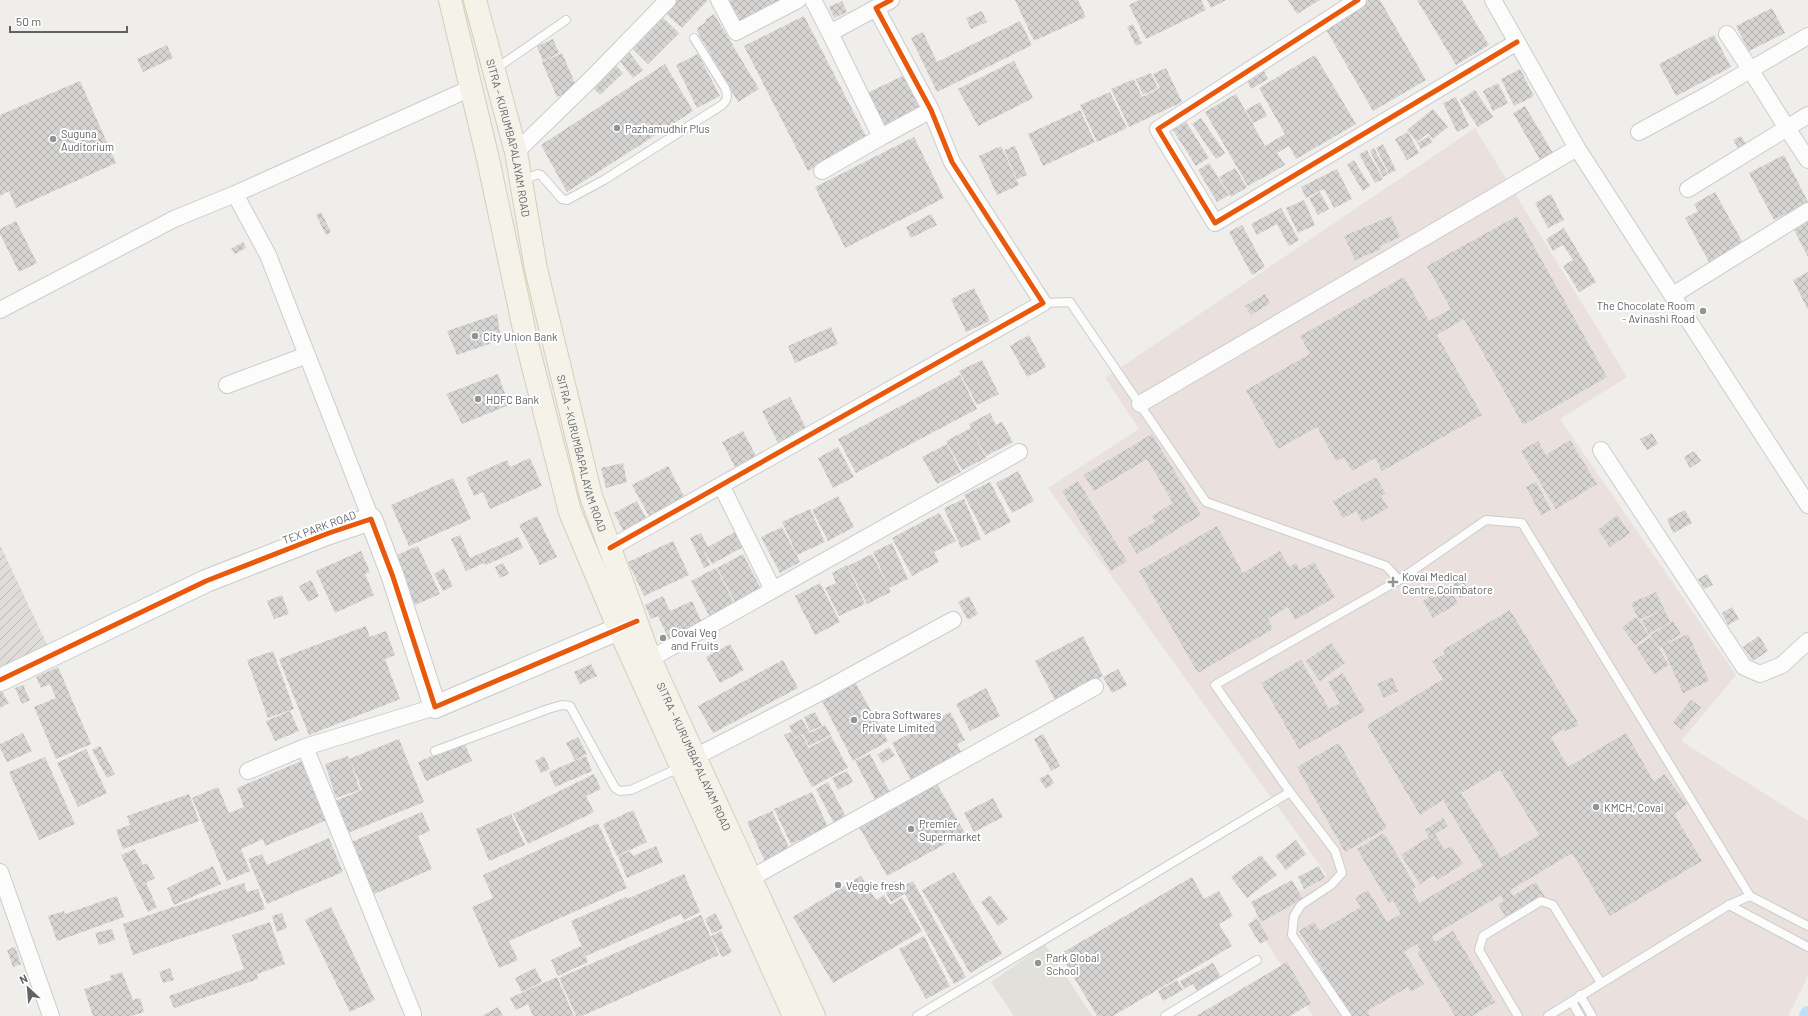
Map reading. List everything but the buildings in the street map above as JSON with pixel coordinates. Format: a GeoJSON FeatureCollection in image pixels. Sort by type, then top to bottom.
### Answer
{"type":"FeatureCollection","features":[{"type":"Feature","properties":{"kind":"main road"},"geometry":{"type":"LineString","coordinates":[[450,0],[488,159],[527,343],[570,512],[628,625]]}},
{"type":"Feature","properties":{"kind":"main road","name":"SITRA - KURUMBAPALAYAM ROAD"},"geometry":{"type":"LineString","coordinates":[[475,0],[516,152],[536,270],[589,488],[610,548],[628,625],[688,762],[794,1016]]}},
{"type":"Feature","properties":{"kind":"main road","name":"SITRA - KURUMBAPALAYAM ROAD"},"geometry":{"type":"LineString","coordinates":[[628,625],[650,659],[688,762],[750,878],[814,1016]]}},
{"type":"Feature","properties":{"kind":"street"},"geometry":{"type":"LineString","coordinates":[[516,152],[592,78],[668,0]]}},
{"type":"Feature","properties":{"kind":"street"},"geometry":{"type":"LineString","coordinates":[[719,0],[736,32],[798,0]]}},
{"type":"Feature","properties":{"kind":"street"},"geometry":{"type":"LineString","coordinates":[[813,0],[881,137]]}},
{"type":"Feature","properties":{"kind":"street"},"geometry":{"type":"LineString","coordinates":[[830,33],[891,0]]}},
{"type":"Feature","properties":{"kind":"street"},"geometry":{"type":"LineString","coordinates":[[1358,0],[1158,128],[1215,223],[1517,42]]}},
{"type":"Feature","properties":{"kind":"street"},"geometry":{"type":"LineString","coordinates":[[1493,0],[1577,148],[1808,505]]}},
{"type":"Feature","properties":{"kind":"street"},"geometry":{"type":"LineString","coordinates":[[610,548],[1043,303],[952,162],[931,110],[876,8]]}},
{"type":"Feature","properties":{"kind":"street"},"geometry":{"type":"LineString","coordinates":[[1727,34],[1751,69],[1786,128],[1808,160]]}},
{"type":"Feature","properties":{"kind":"street"},"geometry":{"type":"LineString","coordinates":[[1639,132],[1808,36]]}},
{"type":"Feature","properties":{"kind":"street"},"geometry":{"type":"LineString","coordinates":[[0,310],[174,219],[235,194],[470,88]]}},
{"type":"Feature","properties":{"kind":"street"},"geometry":{"type":"LineString","coordinates":[[822,171],[931,110]]}},
{"type":"Feature","properties":{"kind":"street"},"geometry":{"type":"LineString","coordinates":[[1688,189],[1808,115]]}},
{"type":"Feature","properties":{"kind":"street"},"geometry":{"type":"LineString","coordinates":[[1140,404],[1577,148]]}},
{"type":"Feature","properties":{"kind":"street"},"geometry":{"type":"LineString","coordinates":[[235,194],[268,255],[371,519]]}},
{"type":"Feature","properties":{"kind":"street"},"geometry":{"type":"LineString","coordinates":[[1673,295],[1808,211]]}},
{"type":"Feature","properties":{"kind":"street"},"geometry":{"type":"LineString","coordinates":[[227,386],[307,355]]}},
{"type":"Feature","properties":{"kind":"street"},"geometry":{"type":"LineString","coordinates":[[1601,450],[1744,667],[1760,674],[1782,665],[1808,641]]}},
{"type":"Feature","properties":{"kind":"street"},"geometry":{"type":"LineString","coordinates":[[650,659],[1019,452]]}},
{"type":"Feature","properties":{"kind":"street"},"geometry":{"type":"LineString","coordinates":[[721,485],[773,590]]}},
{"type":"Feature","properties":{"kind":"street","name":"TEX PARK ROAD"},"geometry":{"type":"LineString","coordinates":[[0,680],[206,581],[329,533],[371,519],[393,577],[435,707]]}},
{"type":"Feature","properties":{"kind":"street"},"geometry":{"type":"LineString","coordinates":[[688,762],[825,690],[953,620]]}},
{"type":"Feature","properties":{"kind":"street"},"geometry":{"type":"LineString","coordinates":[[248,771],[305,747],[435,707],[628,625]]}},
{"type":"Feature","properties":{"kind":"street"},"geometry":{"type":"LineString","coordinates":[[750,878],[1095,686]]}},
{"type":"Feature","properties":{"kind":"street"},"geometry":{"type":"LineString","coordinates":[[305,747],[413,1014]]}},
{"type":"Feature","properties":{"kind":"street"},"geometry":{"type":"LineString","coordinates":[[0,872],[51,1016]]}},
{"type":"Feature","properties":{"kind":"lane"},"geometry":{"type":"LineString","coordinates":[[494,70],[566,20]]}},
{"type":"Feature","properties":{"kind":"lane"},"geometry":{"type":"LineString","coordinates":[[520,182],[538,174],[541,175],[562,199],[567,200],[604,180],[722,106],[727,100],[728,94],[694,38]]}},
{"type":"Feature","properties":{"kind":"lane"},"geometry":{"type":"LineString","coordinates":[[1043,303],[1070,302],[1206,502],[1386,566],[1399,580]]}},
{"type":"Feature","properties":{"kind":"lane"},"geometry":{"type":"LineString","coordinates":[[1346,1016],[1292,935],[1294,916],[1301,905],[1332,884],[1342,873],[1335,851],[1290,792],[1215,685],[1399,580],[1486,520],[1522,523],[1750,896],[1808,926]]}},
{"type":"Feature","properties":{"kind":"lane"},"geometry":{"type":"LineString","coordinates":[[435,751],[548,708],[562,705],[570,706],[615,788],[620,791],[631,790],[688,762]]}},
{"type":"Feature","properties":{"kind":"lane"},"geometry":{"type":"LineString","coordinates":[[917,1016],[1290,792]]}},
{"type":"Feature","properties":{"kind":"lane"},"geometry":{"type":"LineString","coordinates":[[1548,1016],[1729,905],[1750,896]]}},
{"type":"Feature","properties":{"kind":"lane"},"geometry":{"type":"LineString","coordinates":[[1513,1014],[1479,950],[1483,936],[1541,901],[1553,905],[1601,983]]}},
{"type":"Feature","properties":{"kind":"lane"},"geometry":{"type":"LineString","coordinates":[[1729,905],[1808,947]]}},
{"type":"Feature","properties":{"kind":"lane"},"geometry":{"type":"LineString","coordinates":[[1165,1016],[1257,960]]}},
{"type":"Feature","properties":{"kind":"lane"},"geometry":{"type":"LineString","coordinates":[[1580,995],[1592,1016]]}},
{"type":"Feature","properties":{"kind":"lane"},"geometry":{"type":"LineString","coordinates":[[1572,1002],[1580,1016]]}},
{"type":"Feature","properties":{"kind":"shaded area","name":"Kovai Medical Centre,Coimbatore"},"geometry":{"type":"Polygon","coordinates":[[[1475,128],[1627,377],[1560,419],[1736,675],[1681,741],[1808,821],[1808,976],[1788,1016],[1313,1016],[1252,919],[1327,875],[1048,488],[1139,429],[1105,378],[1475,128]]]}},
{"type":"Feature","properties":{"kind":"shaded area"},"geometry":{"type":"Polygon","coordinates":[[[0,545],[52,655],[0,680],[0,545]]]}},
{"type":"Feature","properties":{"kind":"shaded area","name":"Park Global School"},"geometry":{"type":"Polygon","coordinates":[[[1045,944],[1092,1016],[1014,1016],[991,982],[1045,944]]]}},
{"type":"Feature","properties":{"kind":"cycle path"},"geometry":{"type":"LineString","coordinates":[[610,548],[1043,303],[952,162],[931,110],[876,8],[891,0]]}},
{"type":"Feature","properties":{"kind":"cycle path"},"geometry":{"type":"LineString","coordinates":[[1358,0],[1158,129],[1215,223],[1517,42]]}},
{"type":"Feature","properties":{"kind":"cycle path"},"geometry":{"type":"LineString","coordinates":[[0,680],[206,581],[329,533],[371,519],[393,577],[435,707],[637,621]]}},
{"type":"Feature","properties":{"kind":"place","name":"Pazhamudhir Plus"},"geometry":{"type":"Point","coordinates":[617,128]}},
{"type":"Feature","properties":{"kind":"place","name":"Suguna Auditorium"},"geometry":{"type":"Point","coordinates":[53,139]}},
{"type":"Feature","properties":{"kind":"place","name":"The Chocolate Room - Avinashi Road"},"geometry":{"type":"Point","coordinates":[1703,311]}},
{"type":"Feature","properties":{"kind":"place","name":"City Union Bank"},"geometry":{"type":"Point","coordinates":[475,336]}},
{"type":"Feature","properties":{"kind":"place","name":"HDFC Bank"},"geometry":{"type":"Point","coordinates":[478,399]}},
{"type":"Feature","properties":{"kind":"place","name":"Kovai Medical Centre,Coimbatore"},"geometry":{"type":"Point","coordinates":[1393,582]}},
{"type":"Feature","properties":{"kind":"place","name":"Covai Veg and Fruits"},"geometry":{"type":"Point","coordinates":[663,638]}},
{"type":"Feature","properties":{"kind":"place","name":"Cobra Softwares Private Limited"},"geometry":{"type":"Point","coordinates":[854,720]}},
{"type":"Feature","properties":{"kind":"place","name":"KMCH, Covai"},"geometry":{"type":"Point","coordinates":[1596,807]}},
{"type":"Feature","properties":{"kind":"place","name":"Premier Supermarket"},"geometry":{"type":"Point","coordinates":[911,829]}},
{"type":"Feature","properties":{"kind":"place","name":"Veggie fresh"},"geometry":{"type":"Point","coordinates":[838,885]}},
{"type":"Feature","properties":{"kind":"place","name":"Park Global School"},"geometry":{"type":"Point","coordinates":[1038,963]}}]}
